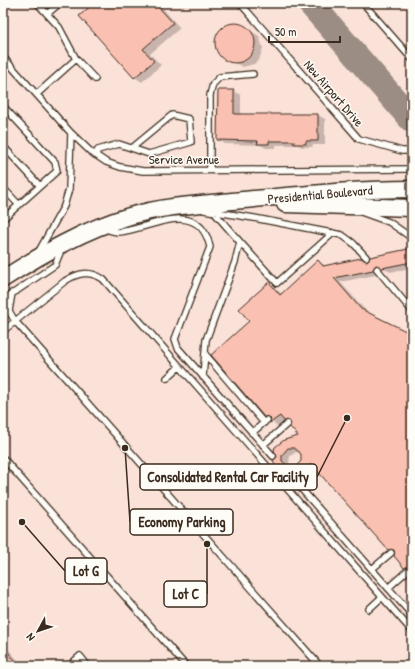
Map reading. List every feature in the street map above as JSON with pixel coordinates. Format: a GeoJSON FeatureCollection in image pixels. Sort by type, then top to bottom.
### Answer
{"type":"FeatureCollection","features":[{"type":"Feature","properties":{"kind":"main road","name":"Presidential Boulevard"},"geometry":{"type":"LineString","coordinates":[[3,279],[35,258],[100,227],[128,216],[170,206],[228,202],[344,190],[412,189]]}},
{"type":"Feature","properties":{"kind":"main road","name":"Presidential Boulevard"},"geometry":{"type":"LineString","coordinates":[[228,202],[312,206],[412,208]]}},
{"type":"Feature","properties":{"kind":"lane"},"geometry":{"type":"LineString","coordinates":[[37,3],[58,27],[76,59],[95,79]]}},
{"type":"Feature","properties":{"kind":"lane"},"geometry":{"type":"LineString","coordinates":[[47,14],[60,3]]}},
{"type":"Feature","properties":{"kind":"lane","name":"New Airport Drive"},"geometry":{"type":"LineString","coordinates":[[240,3],[359,139],[402,151],[412,151]]}},
{"type":"Feature","properties":{"kind":"lane"},"geometry":{"type":"LineString","coordinates":[[362,3],[412,59]]}},
{"type":"Feature","properties":{"kind":"lane","name":"Service Avenue"},"geometry":{"type":"LineString","coordinates":[[3,57],[71,133],[95,155],[106,162],[120,167],[143,170],[412,169]]}},
{"type":"Feature","properties":{"kind":"lane"},"geometry":{"type":"LineString","coordinates":[[37,94],[76,59]]}},
{"type":"Feature","properties":{"kind":"lane"},"geometry":{"type":"LineString","coordinates":[[210,170],[210,95],[213,84],[220,77],[253,74]]}},
{"type":"Feature","properties":{"kind":"lane"},"geometry":{"type":"LineString","coordinates":[[3,106],[55,162],[57,171],[3,219]]}},
{"type":"Feature","properties":{"kind":"lane"},"geometry":{"type":"LineString","coordinates":[[95,155],[98,150],[119,144],[149,154],[191,142],[189,119],[172,115],[132,148]]}},
{"type":"Feature","properties":{"kind":"lane"},"geometry":{"type":"LineString","coordinates":[[35,258],[64,206],[69,189],[71,133]]}},
{"type":"Feature","properties":{"kind":"lane"},"geometry":{"type":"LineString","coordinates":[[3,146],[40,186]]}},
{"type":"Feature","properties":{"kind":"lane"},"geometry":{"type":"LineString","coordinates":[[3,188],[19,205]]}},
{"type":"Feature","properties":{"kind":"lane"},"geometry":{"type":"LineString","coordinates":[[170,206],[213,211],[342,235],[353,243],[366,257]]}},
{"type":"Feature","properties":{"kind":"lane"},"geometry":{"type":"LineString","coordinates":[[312,206],[358,211],[389,222],[412,238]]}},
{"type":"Feature","properties":{"kind":"lane"},"geometry":{"type":"LineString","coordinates":[[213,211],[277,283],[333,233]]}},
{"type":"Feature","properties":{"kind":"lane"},"geometry":{"type":"LineString","coordinates":[[100,227],[116,232],[174,219],[190,220],[199,225],[208,237],[210,247],[175,338],[178,348],[273,456]]}},
{"type":"Feature","properties":{"kind":"lane"},"geometry":{"type":"LineString","coordinates":[[203,377],[206,340],[235,262],[240,242]]}},
{"type":"Feature","properties":{"kind":"lane"},"geometry":{"type":"LineString","coordinates":[[3,300],[55,265],[63,244]]}},
{"type":"Feature","properties":{"kind":"lane"},"geometry":{"type":"LineString","coordinates":[[377,269],[412,310]]}},
{"type":"Feature","properties":{"kind":"lane"},"geometry":{"type":"LineString","coordinates":[[3,331],[75,274],[90,273],[103,279],[412,631]]}},
{"type":"Feature","properties":{"kind":"lane"},"geometry":{"type":"LineString","coordinates":[[12,293],[10,311],[15,321],[320,666]]}},
{"type":"Feature","properties":{"kind":"lane"},"geometry":{"type":"LineString","coordinates":[[205,354],[266,422],[252,433]]}},
{"type":"Feature","properties":{"kind":"lane"},"geometry":{"type":"LineString","coordinates":[[167,378],[179,366]]}},
{"type":"Feature","properties":{"kind":"lane"},"geometry":{"type":"LineString","coordinates":[[262,445],[287,424]]}},
{"type":"Feature","properties":{"kind":"lane"},"geometry":{"type":"LineString","coordinates":[[3,458],[186,666]]}},
{"type":"Feature","properties":{"kind":"lane"},"geometry":{"type":"LineString","coordinates":[[290,476],[412,615]]}},
{"type":"Feature","properties":{"kind":"lane"},"geometry":{"type":"LineString","coordinates":[[372,569],[391,553]]}},
{"type":"Feature","properties":{"kind":"lane"},"geometry":{"type":"LineString","coordinates":[[388,588],[407,571]]}},
{"type":"Feature","properties":{"kind":"lane"},"geometry":{"type":"LineString","coordinates":[[369,609],[382,597]]}},
{"type":"Feature","properties":{"kind":"lane"},"geometry":{"type":"LineString","coordinates":[[69,666],[80,656],[88,666]]}},
{"type":"Feature","properties":{"kind":"shaded area"},"geometry":{"type":"Polygon","coordinates":[[[3,3],[412,3],[412,666],[3,666],[3,3]]]}},
{"type":"Feature","properties":{"kind":"building"},"geometry":{"type":"Polygon","coordinates":[[[94,3],[155,3],[173,23],[143,49],[154,61],[134,78],[79,16],[94,3]]]}},
{"type":"Feature","properties":{"kind":"building"},"geometry":{"type":"Polygon","coordinates":[[[239,23],[246,26],[252,32],[255,43],[254,51],[246,60],[239,63],[231,63],[224,60],[216,51],[215,39],[218,32],[227,24],[239,23]]]}},
{"type":"Feature","properties":{"kind":"building"},"geometry":{"type":"Polygon","coordinates":[[[218,90],[234,90],[234,114],[318,114],[318,141],[306,141],[306,144],[294,144],[294,141],[269,141],[269,144],[257,144],[258,141],[217,140],[218,90]]]}},
{"type":"Feature","properties":{"kind":"building"},"geometry":{"type":"Polygon","coordinates":[[[408,249],[412,253],[412,262],[382,268],[376,265],[373,270],[334,278],[361,309],[412,334],[412,577],[410,574],[410,568],[404,568],[394,556],[394,550],[388,550],[311,464],[301,473],[295,475],[290,472],[286,475],[277,470],[273,460],[277,457],[274,450],[275,447],[284,440],[298,436],[290,427],[290,422],[284,421],[280,416],[270,423],[270,418],[264,417],[211,355],[249,321],[239,309],[269,282],[280,295],[318,260],[323,266],[361,258],[367,261],[370,257],[408,249]],[[288,448],[282,455],[282,461],[289,467],[296,466],[301,461],[301,454],[294,448],[288,448]]]}},
{"type":"Feature","properties":{"kind":"building"},"geometry":{"type":"Polygon","coordinates":[[[3,647],[20,666],[7,666],[3,662],[3,647]]]}},
{"type":"Feature","properties":{"kind":"taxiway"},"geometry":{"type":"LineString","coordinates":[[310,3],[412,120]]}},
{"type":"Feature","properties":{"kind":"place","name":"Consolidated Rental Car Facility"},"geometry":{"type":"Point","coordinates":[347,418]}},
{"type":"Feature","properties":{"kind":"place","name":"Economy Parking"},"geometry":{"type":"Point","coordinates":[125,448]}},
{"type":"Feature","properties":{"kind":"place","name":"Lot G"},"geometry":{"type":"Point","coordinates":[22,522]}},
{"type":"Feature","properties":{"kind":"place","name":"Lot C"},"geometry":{"type":"Point","coordinates":[207,544]}}]}
